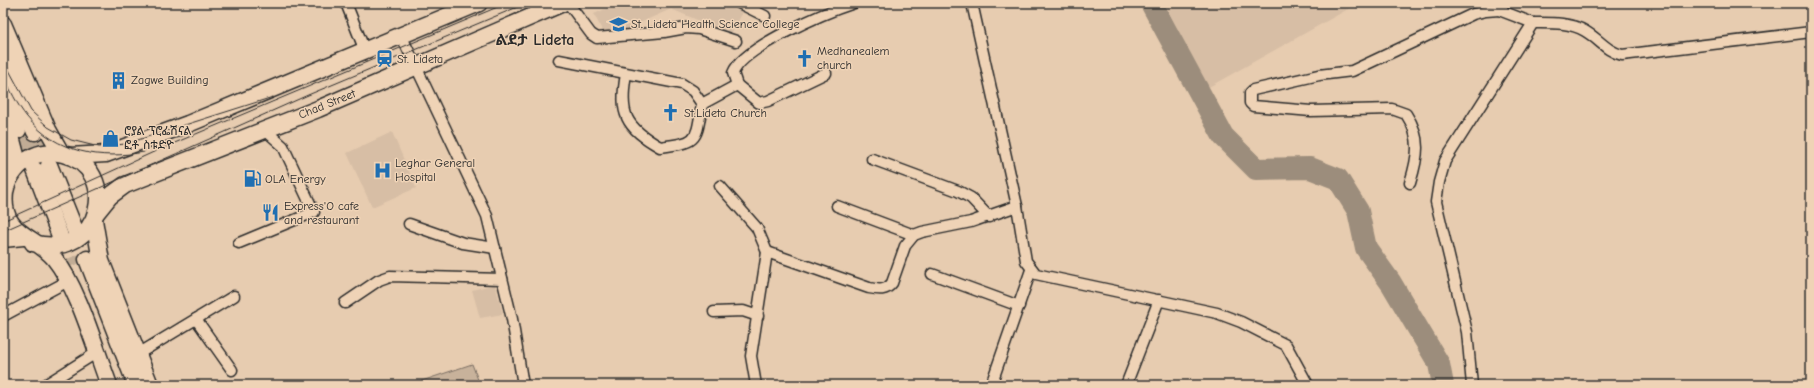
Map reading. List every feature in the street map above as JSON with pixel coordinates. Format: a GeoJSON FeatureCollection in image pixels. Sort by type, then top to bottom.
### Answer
{"type":"FeatureCollection","features":[{"type":"Feature","properties":{"kind":"main road"},"geometry":{"type":"LineString","coordinates":[[10,177],[20,164],[31,157],[44,153],[66,155],[106,154],[241,103],[479,3]]}},
{"type":"Feature","properties":{"kind":"main road","name":"Chad Street"},"geometry":{"type":"LineString","coordinates":[[95,216],[110,196],[125,185],[266,130],[416,68],[563,3]]}},
{"type":"Feature","properties":{"kind":"main road"},"geometry":{"type":"LineString","coordinates":[[3,24],[48,130],[66,155],[84,165],[94,178],[98,193],[95,216],[101,261],[150,385]]}},
{"type":"Feature","properties":{"kind":"main road"},"geometry":{"type":"LineString","coordinates":[[3,54],[28,135],[3,95]]}},
{"type":"Feature","properties":{"kind":"main road"},"geometry":{"type":"LineString","coordinates":[[3,120],[12,140],[16,155],[4,194],[8,216],[16,230],[52,256],[70,273],[120,385]]}},
{"type":"Feature","properties":{"kind":"main road"},"geometry":{"type":"LineString","coordinates":[[42,167],[68,233]]}},
{"type":"Feature","properties":{"kind":"main road"},"geometry":{"type":"LineString","coordinates":[[3,239],[28,240],[53,246],[69,243],[82,235],[95,216]]}},
{"type":"Feature","properties":{"kind":"main road"},"geometry":{"type":"LineString","coordinates":[[87,259],[136,385]]}},
{"type":"Feature","properties":{"kind":"main road"},"geometry":{"type":"LineString","coordinates":[[70,273],[96,353],[109,385]]}},
{"type":"Feature","properties":{"kind":"street"},"geometry":{"type":"LineString","coordinates":[[346,3],[365,51]]}},
{"type":"Feature","properties":{"kind":"street"},"geometry":{"type":"LineString","coordinates":[[568,3],[590,34],[597,38],[664,32],[686,28],[699,29],[736,41]]}},
{"type":"Feature","properties":{"kind":"street"},"geometry":{"type":"LineString","coordinates":[[738,3],[765,16]]}},
{"type":"Feature","properties":{"kind":"street"},"geometry":{"type":"LineString","coordinates":[[826,73],[768,101],[759,103],[737,85],[733,73],[740,62],[769,41],[835,9],[854,3]]}},
{"type":"Feature","properties":{"kind":"street"},"geometry":{"type":"LineString","coordinates":[[972,3],[1017,206],[1026,261],[1031,270],[1036,274],[1217,313],[1286,344],[1308,385]]}},
{"type":"Feature","properties":{"kind":"street"},"geometry":{"type":"LineString","coordinates":[[1410,184],[1417,159],[1417,142],[1406,114],[1392,109],[1311,112],[1253,106],[1250,103],[1250,93],[1253,90],[1318,75],[1352,71],[1473,14],[1502,7],[1533,23],[1557,23],[1578,28],[1587,32],[1608,50],[1622,55],[1811,32]]}},
{"type":"Feature","properties":{"kind":"street"},"geometry":{"type":"LineString","coordinates":[[1472,385],[1467,332],[1436,202],[1438,182],[1445,161],[1533,23]]}},
{"type":"Feature","properties":{"kind":"street"},"geometry":{"type":"LineString","coordinates":[[401,35],[483,204],[512,319],[523,385]]}},
{"type":"Feature","properties":{"kind":"street"},"geometry":{"type":"LineString","coordinates":[[559,60],[682,84],[693,91],[702,104],[697,135],[693,140],[686,144],[660,147],[637,132],[626,117],[623,106],[622,95],[626,74]]}},
{"type":"Feature","properties":{"kind":"street"},"geometry":{"type":"LineString","coordinates":[[702,104],[737,85]]}},
{"type":"Feature","properties":{"kind":"street"},"geometry":{"type":"LineString","coordinates":[[239,243],[314,212],[284,146],[266,130]]}},
{"type":"Feature","properties":{"kind":"street"},"geometry":{"type":"LineString","coordinates":[[872,159],[958,191],[971,198],[989,217]]}},
{"type":"Feature","properties":{"kind":"street"},"geometry":{"type":"LineString","coordinates":[[720,186],[757,228],[767,252],[751,356],[756,385]]}},
{"type":"Feature","properties":{"kind":"street"},"geometry":{"type":"LineString","coordinates":[[837,206],[914,235]]}},
{"type":"Feature","properties":{"kind":"street"},"geometry":{"type":"LineString","coordinates":[[767,252],[869,288],[880,290],[888,288],[892,283],[905,246],[914,235],[989,217],[1017,206]]}},
{"type":"Feature","properties":{"kind":"street"},"geometry":{"type":"LineString","coordinates":[[410,224],[463,243],[495,248]]}},
{"type":"Feature","properties":{"kind":"street"},"geometry":{"type":"LineString","coordinates":[[992,385],[1031,270]]}},
{"type":"Feature","properties":{"kind":"street"},"geometry":{"type":"LineString","coordinates":[[3,316],[70,273]]}},
{"type":"Feature","properties":{"kind":"street"},"geometry":{"type":"LineString","coordinates":[[932,274],[1019,306]]}},
{"type":"Feature","properties":{"kind":"street"},"geometry":{"type":"LineString","coordinates":[[345,303],[379,280],[390,276],[502,279]]}},
{"type":"Feature","properties":{"kind":"street"},"geometry":{"type":"LineString","coordinates":[[138,354],[234,296]]}},
{"type":"Feature","properties":{"kind":"street"},"geometry":{"type":"LineString","coordinates":[[1126,385],[1158,300]]}},
{"type":"Feature","properties":{"kind":"street"},"geometry":{"type":"LineString","coordinates":[[714,312],[743,311],[758,316]]}},
{"type":"Feature","properties":{"kind":"street"},"geometry":{"type":"LineString","coordinates":[[196,319],[232,370]]}},
{"type":"Feature","properties":{"kind":"street"},"geometry":{"type":"LineString","coordinates":[[45,385],[96,353]]}},
{"type":"Feature","properties":{"kind":"shaded area","name":"St. Lideta Health Science College"},"geometry":{"type":"Polygon","coordinates":[[[619,3],[726,3],[744,10],[731,34],[671,9],[606,38],[594,14],[619,3]]]}},
{"type":"Feature","properties":{"kind":"shaded area"},"geometry":{"type":"Polygon","coordinates":[[[1161,3],[1359,3],[1207,88],[1161,3]]]}},
{"type":"Feature","properties":{"kind":"shaded area","name":"Leghar General Hospital"},"geometry":{"type":"Polygon","coordinates":[[[392,132],[416,188],[372,207],[347,153],[392,132]]]}},
{"type":"Feature","properties":{"kind":"shaded area"},"geometry":{"type":"Polygon","coordinates":[[[495,284],[503,314],[480,318],[472,290],[495,284]]]}},
{"type":"Feature","properties":{"kind":"shaded area"},"geometry":{"type":"Polygon","coordinates":[[[472,364],[480,385],[410,385],[472,364]]]}},
{"type":"Feature","properties":{"kind":"waterway"},"geometry":{"type":"LineString","coordinates":[[1151,3],[1223,136],[1256,169],[1310,168],[1338,179],[1358,211],[1366,248],[1391,283],[1439,364],[1443,385]]}},
{"type":"Feature","properties":{"kind":"tunnel"},"geometry":{"type":"LineString","coordinates":[[35,132],[49,165]]}},
{"type":"Feature","properties":{"kind":"tunnel"},"geometry":{"type":"LineString","coordinates":[[21,137],[35,170]]}},
{"type":"Feature","properties":{"kind":"tunnel"},"geometry":{"type":"LineString","coordinates":[[75,230],[87,259]]}},
{"type":"Feature","properties":{"kind":"tunnel"},"geometry":{"type":"LineString","coordinates":[[60,236],[72,266]]}},
{"type":"Feature","properties":{"kind":"tram line"},"geometry":{"type":"LineString","coordinates":[[3,221],[158,150],[507,3]]}},
{"type":"Feature","properties":{"kind":"tram line"},"geometry":{"type":"LineString","coordinates":[[3,231],[308,95],[527,3]]}},
{"type":"Feature","properties":{"kind":"tram line"},"geometry":{"type":"LineString","coordinates":[[3,59],[31,111],[48,127],[71,140],[99,147],[125,144],[273,97]]}},
{"type":"Feature","properties":{"kind":"tram line"},"geometry":{"type":"LineString","coordinates":[[3,75],[23,112],[51,139],[65,146],[96,154],[112,155],[144,152]]}},
{"type":"Feature","properties":{"kind":"place","name":"St. Lideta Health Science College"},"geometry":{"type":"Point","coordinates":[618,24]}},
{"type":"Feature","properties":{"kind":"place","name":"Medhanealem church"},"geometry":{"type":"Point","coordinates":[804,58]}},
{"type":"Feature","properties":{"kind":"place","name":"St. Lideta"},"geometry":{"type":"Point","coordinates":[384,59]}},
{"type":"Feature","properties":{"kind":"place","name":"Zagwe Building"},"geometry":{"type":"Point","coordinates":[118,80]}},
{"type":"Feature","properties":{"kind":"place","name":"St.Lideta Church"},"geometry":{"type":"Point","coordinates":[671,113]}},
{"type":"Feature","properties":{"kind":"place","name":"ሮያል ፕሮፌሽናል ፎቶ ስቱድዮ"},"geometry":{"type":"Point","coordinates":[111,138]}},
{"type":"Feature","properties":{"kind":"place","name":"Leghar General Hospital"},"geometry":{"type":"Point","coordinates":[382,170]}},
{"type":"Feature","properties":{"kind":"place","name":"OLA Energy"},"geometry":{"type":"Point","coordinates":[252,179]}},
{"type":"Feature","properties":{"kind":"place","name":"Express'O cafe and restaurant"},"geometry":{"type":"Point","coordinates":[271,213]}},
{"type":"Feature","properties":{"kind":"district","name":"ልደታ Lideta"},"geometry":{"type":"Point","coordinates":[535,39]}}]}
